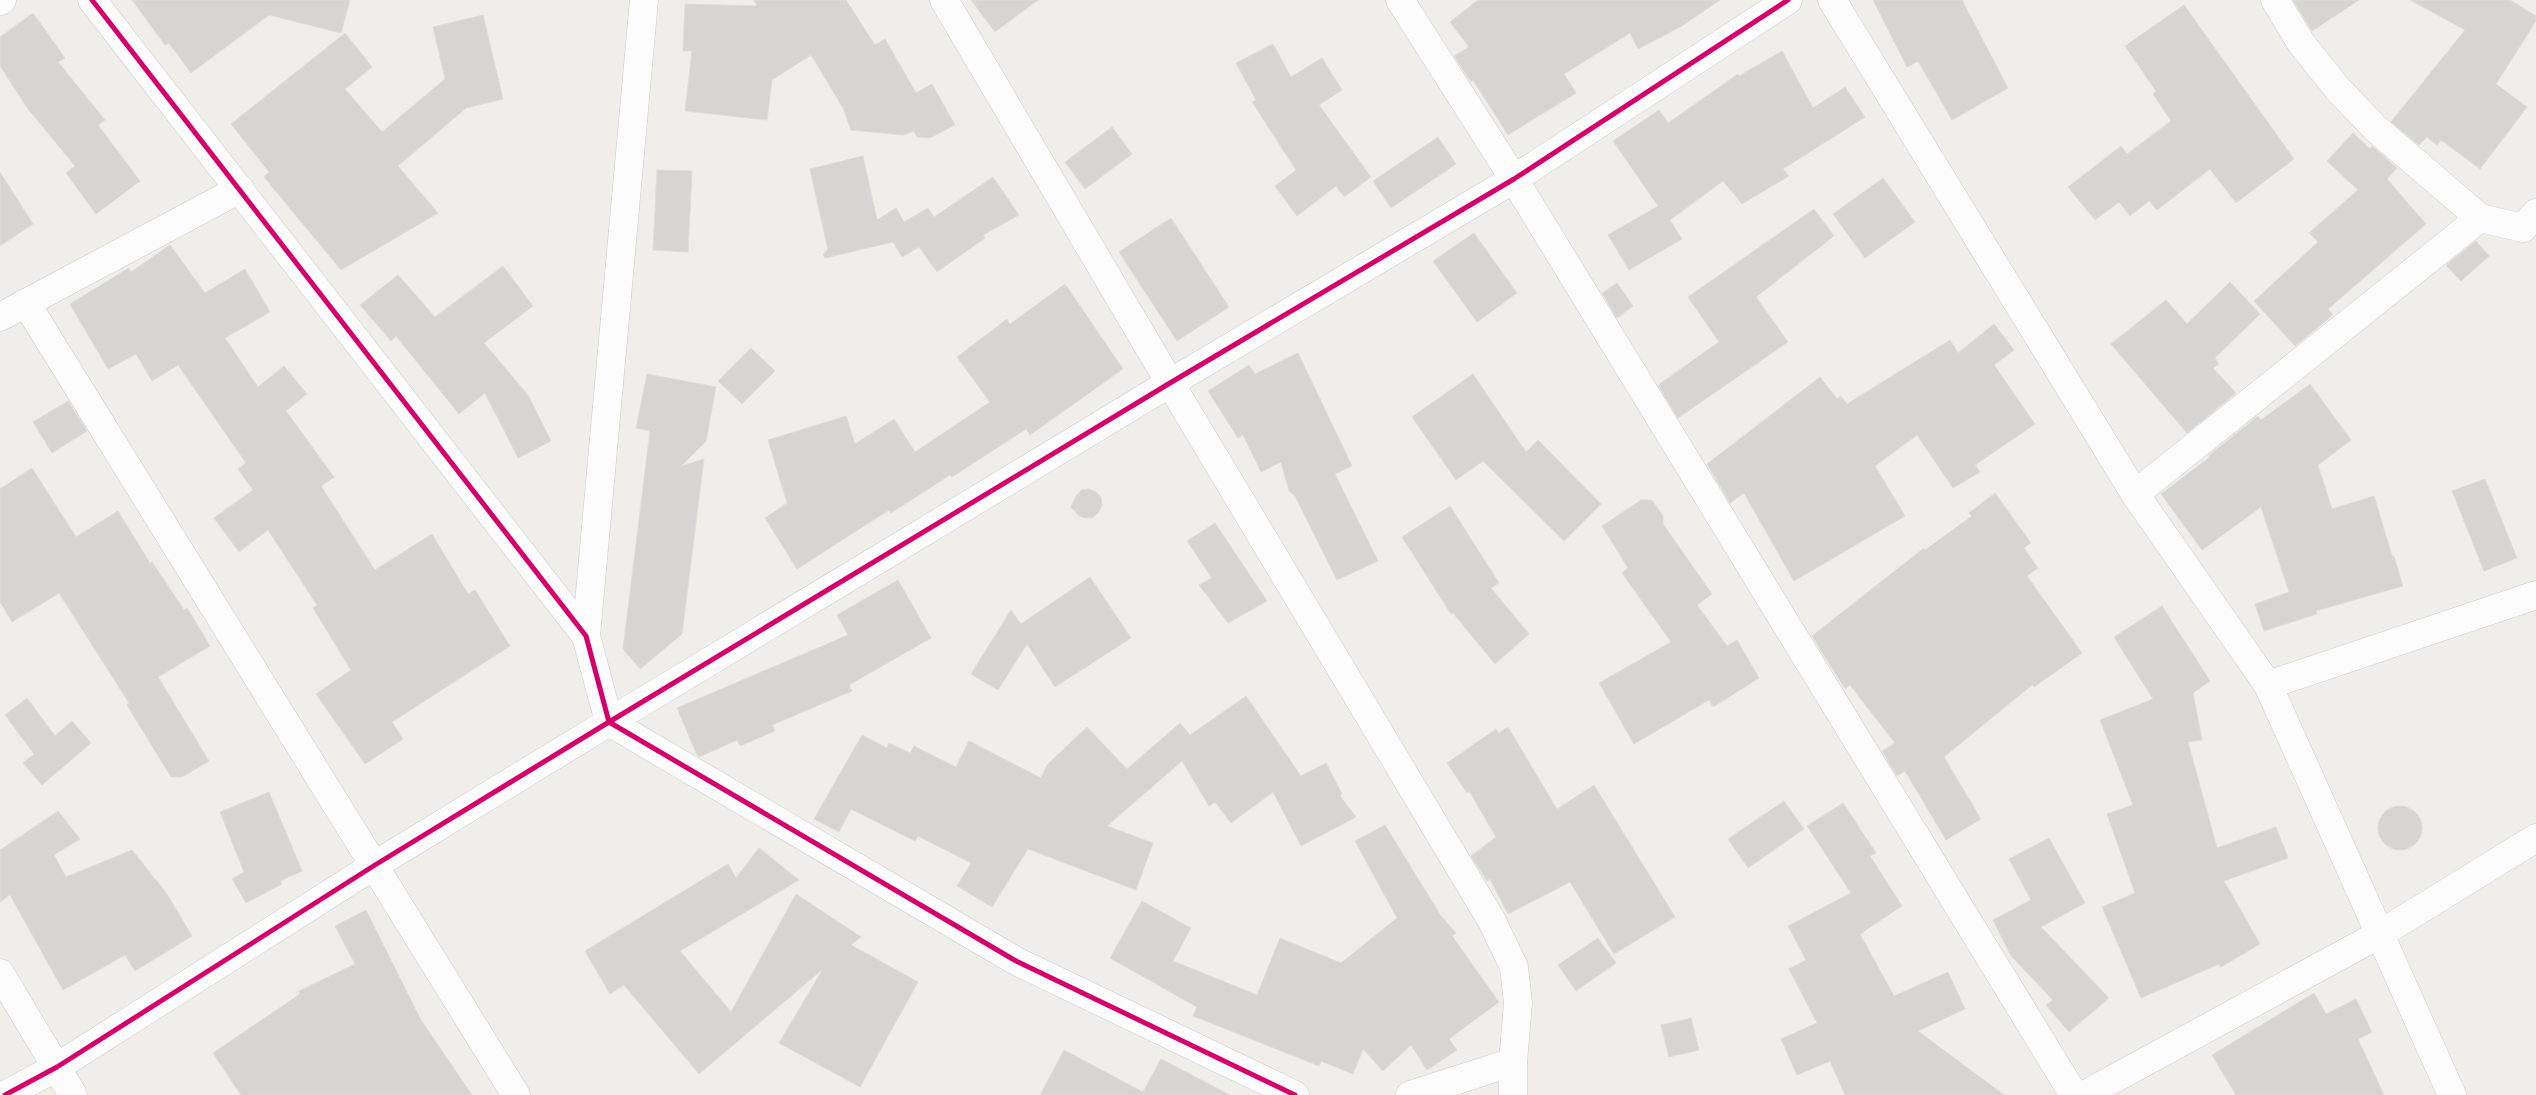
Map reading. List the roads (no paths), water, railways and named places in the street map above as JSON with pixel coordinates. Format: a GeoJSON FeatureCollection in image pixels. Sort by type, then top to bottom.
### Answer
{"type":"FeatureCollection","features":[{"type":"Feature","properties":{"kind":"street"},"geometry":{"type":"LineString","coordinates":[[92,0],[586,636]]}},
{"type":"Feature","properties":{"kind":"street"},"geometry":{"type":"LineString","coordinates":[[644,0],[586,636],[609,722],[1016,960],[1294,1095]]}},
{"type":"Feature","properties":{"kind":"street"},"geometry":{"type":"LineString","coordinates":[[944,0],[1170,383],[1492,921],[1514,967],[1518,1003],[1513,1062],[1514,1095]]}},
{"type":"Feature","properties":{"kind":"street"},"geometry":{"type":"LineString","coordinates":[[1400,0],[1514,179],[2074,1095]]}},
{"type":"Feature","properties":{"kind":"street"},"geometry":{"type":"LineString","coordinates":[[5,1095],[57,1067],[375,865],[609,722],[1170,383],[1514,179],[1788,0]]}},
{"type":"Feature","properties":{"kind":"street"},"geometry":{"type":"LineString","coordinates":[[1832,0],[2135,494],[2268,685],[2452,1095]]}},
{"type":"Feature","properties":{"kind":"street"},"geometry":{"type":"LineString","coordinates":[[2275,0],[2301,43],[2344,95],[2375,128],[2480,218],[2523,228],[2536,214]]}},
{"type":"Feature","properties":{"kind":"street"},"geometry":{"type":"LineString","coordinates":[[0,317],[240,190]]}},
{"type":"Feature","properties":{"kind":"street"},"geometry":{"type":"LineString","coordinates":[[2135,494],[2480,218]]}},
{"type":"Feature","properties":{"kind":"street"},"geometry":{"type":"LineString","coordinates":[[26,303],[516,1095]]}},
{"type":"Feature","properties":{"kind":"street"},"geometry":{"type":"LineString","coordinates":[[2268,685],[2536,595]]}},
{"type":"Feature","properties":{"kind":"street"},"geometry":{"type":"LineString","coordinates":[[2084,1095],[2380,934],[2536,838]]}},
{"type":"Feature","properties":{"kind":"street"},"geometry":{"type":"LineString","coordinates":[[0,973],[74,1095]]}},
{"type":"Feature","properties":{"kind":"street"},"geometry":{"type":"LineString","coordinates":[[1410,1095],[1513,1062]]}}]}
